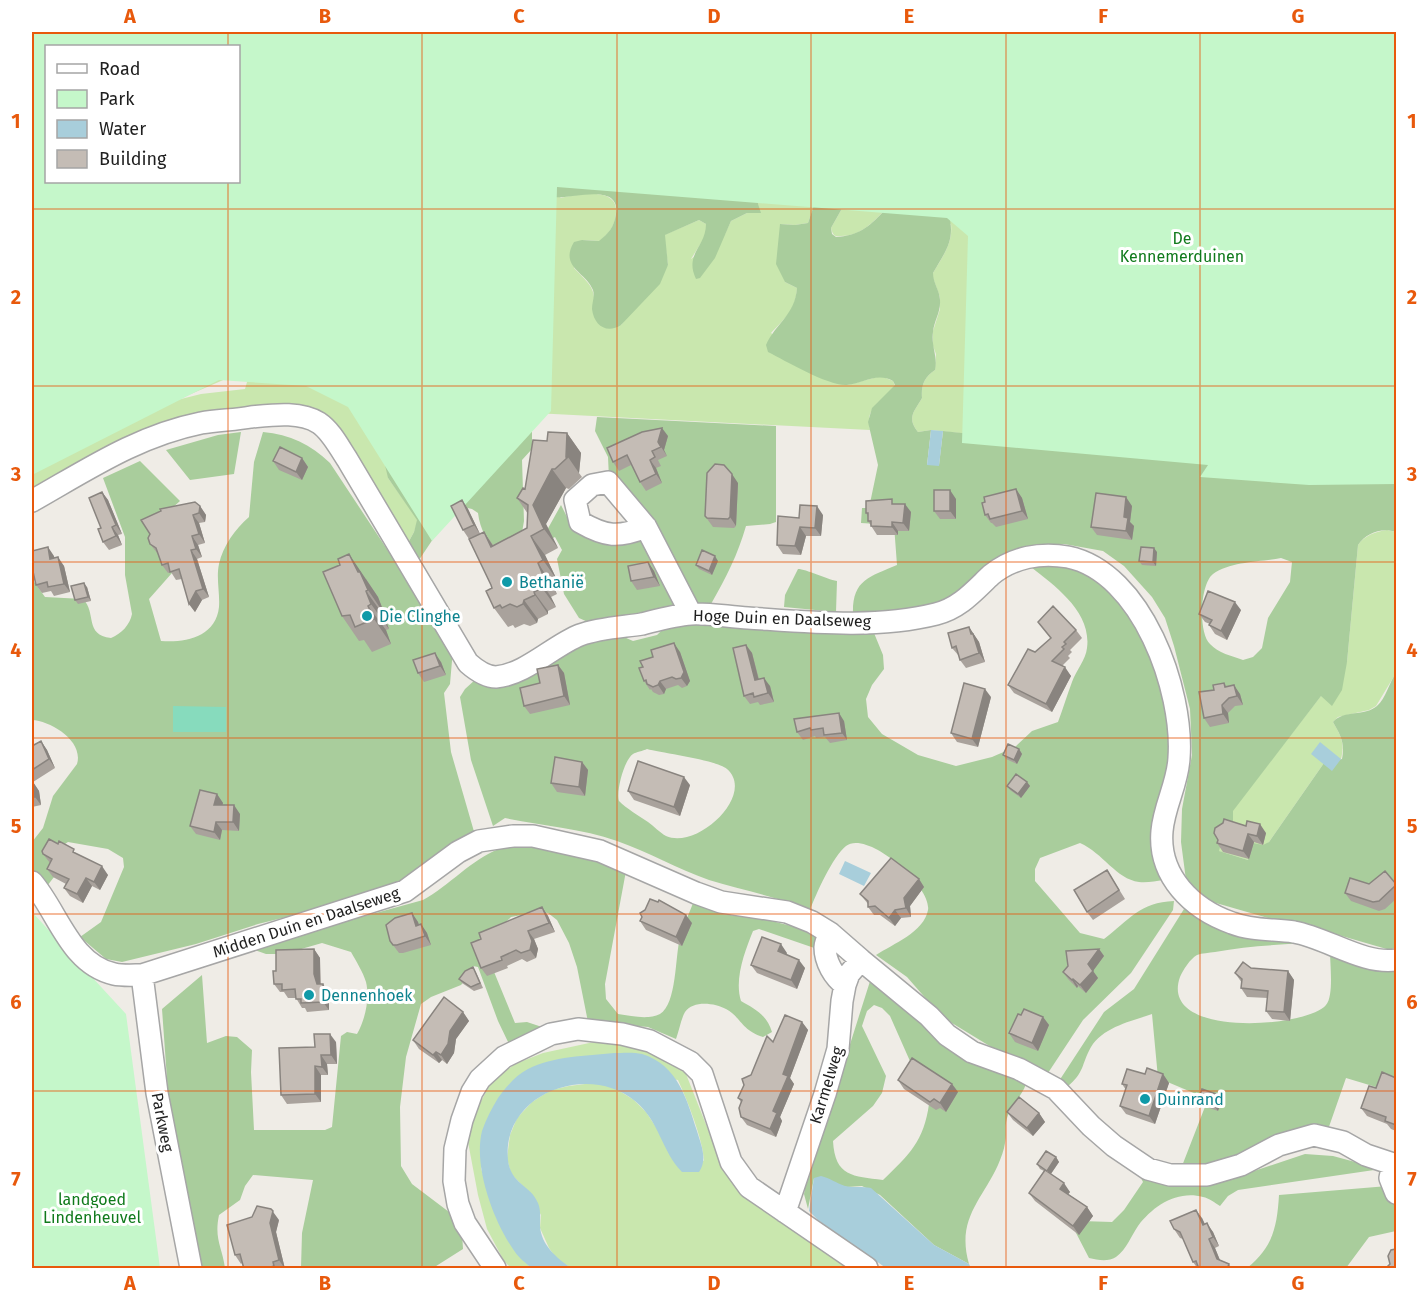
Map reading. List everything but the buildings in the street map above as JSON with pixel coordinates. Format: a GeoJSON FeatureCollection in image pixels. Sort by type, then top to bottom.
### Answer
{"type":"FeatureCollection","features":[{"type":"Feature","properties":{"kind":"street","name":"Hoge Duin en Daalseweg"},"geometry":{"type":"LineString","coordinates":[[32,501],[102,460],[154,437],[201,423],[273,415],[292,415],[310,419],[320,424],[330,434],[468,663],[482,673],[497,677],[515,672],[580,635],[691,614],[835,622],[883,621],[941,613],[958,605],[1004,567],[1034,555],[1068,557],[1107,575],[1139,612],[1154,641],[1168,679],[1178,725],[1179,755],[1162,830],[1162,848],[1173,881],[1186,897],[1233,924],[1298,933],[1322,939],[1366,957],[1396,960]]}},
{"type":"Feature","properties":{"kind":"street"},"geometry":{"type":"LineString","coordinates":[[646,527],[691,614]]}},
{"type":"Feature","properties":{"kind":"street","name":"Midden Duin en Daalseweg"},"geometry":{"type":"LineString","coordinates":[[32,882],[40,891],[70,943],[93,964],[114,974],[142,975],[405,891],[458,852],[479,841],[513,836],[533,836],[561,841],[600,851],[722,902],[787,912],[812,922],[830,933],[928,1016],[946,1035],[972,1052],[1019,1069],[1056,1089],[1091,1126],[1114,1146],[1148,1169],[1170,1175],[1207,1175],[1241,1165],[1279,1145],[1314,1135],[1343,1142],[1366,1155],[1395,1165]]}},
{"type":"Feature","properties":{"kind":"street"},"geometry":{"type":"LineString","coordinates":[[830,933],[825,946],[829,964],[834,977],[845,985]]}},
{"type":"Feature","properties":{"kind":"street","name":"Karmelweg"},"geometry":{"type":"LineString","coordinates":[[785,1212],[838,1049],[845,985],[849,974],[861,960]]}},
{"type":"Feature","properties":{"kind":"street","name":"Parkweg"},"geometry":{"type":"LineString","coordinates":[[142,975],[157,1094],[191,1269]]}},
{"type":"Feature","properties":{"kind":"street"},"geometry":{"type":"LineString","coordinates":[[495,1269],[465,1223],[458,1204],[454,1181],[455,1149],[462,1120],[472,1092],[480,1079],[504,1057],[551,1034],[578,1029],[622,1034],[650,1041],[690,1062],[702,1074],[731,1162],[749,1187],[867,1269]]}},
{"type":"Feature","properties":{"kind":"street"},"geometry":{"type":"LineString","coordinates":[[1395,1165],[1390,1178],[1396,1193]]}},
{"type":"Feature","properties":{"kind":"green space"},"geometry":{"type":"Polygon","coordinates":[[[32,32],[399,32],[561,198],[596,194],[604,195],[615,204],[615,218],[609,232],[600,241],[582,240],[574,268],[593,290],[594,300],[621,325],[668,265],[664,235],[699,220],[706,224],[706,235],[691,259],[725,234],[731,221],[758,204],[759,196],[995,32],[1351,475],[931,430],[918,432],[914,427],[913,414],[922,398],[924,382],[935,370],[936,354],[933,346],[933,331],[940,309],[940,297],[933,273],[949,243],[951,224],[883,212],[859,232],[835,236],[831,228],[849,196],[816,199],[808,223],[780,224],[785,282],[797,288],[792,308],[771,333],[847,385],[881,376],[893,381],[895,386],[872,410],[870,430],[534,413],[388,478],[418,520],[408,543],[344,442],[267,406],[222,410],[162,424],[32,491],[32,469],[63,365],[46,183],[240,183],[240,45],[45,45],[45,172],[32,32]],[[251,368],[177,400],[201,394],[245,389],[251,368]]]}},
{"type":"Feature","properties":{"kind":"green space","name":"De Kennemerduinen"},"geometry":{"type":"Polygon","coordinates":[[[32,32],[1396,32],[1396,484],[1309,485],[1200,477],[1208,465],[962,443],[968,236],[947,218],[557,187],[551,411],[432,541],[348,407],[306,386],[219,380],[32,475],[32,32]]]}},
{"type":"Feature","properties":{"kind":"green space"},"geometry":{"type":"Polygon","coordinates":[[[641,32],[759,196],[758,204],[761,213],[747,213],[731,221],[715,258],[700,278],[696,279],[692,263],[703,239],[706,224],[699,220],[665,235],[668,265],[660,284],[621,325],[611,329],[602,327],[595,320],[592,309],[593,290],[575,269],[570,258],[570,251],[574,242],[599,241],[608,232],[615,219],[615,204],[611,198],[603,195],[555,197],[549,186],[641,32]]]}},
{"type":"Feature","properties":{"kind":"green space"},"geometry":{"type":"Polygon","coordinates":[[[849,196],[831,228],[832,234],[836,237],[851,235],[862,230],[883,212],[948,211],[951,229],[949,243],[933,273],[940,300],[933,332],[935,370],[924,382],[922,398],[912,418],[918,432],[931,430],[927,465],[939,465],[943,431],[1055,443],[1396,406],[1396,532],[1385,530],[1375,532],[1365,537],[1358,545],[1347,662],[1342,690],[1332,706],[1321,696],[1233,811],[1233,825],[1223,835],[1219,851],[1248,860],[1253,843],[1263,845],[1269,842],[1324,763],[1342,759],[1342,740],[1333,722],[1343,716],[1377,706],[1396,673],[1396,947],[1390,950],[1209,901],[1195,891],[1186,880],[1181,842],[1182,809],[1192,755],[1190,709],[1165,618],[1152,597],[1124,566],[1103,551],[1064,544],[1016,550],[954,598],[917,612],[853,614],[856,594],[864,581],[897,565],[894,525],[861,523],[862,508],[869,508],[878,465],[868,422],[872,408],[895,385],[893,381],[881,378],[847,385],[829,382],[768,352],[766,345],[789,312],[796,297],[797,288],[785,282],[776,264],[780,224],[808,223],[816,199],[849,196]],[[1281,558],[1246,563],[1228,567],[1213,574],[1205,588],[1202,620],[1206,638],[1213,647],[1243,660],[1253,657],[1262,648],[1268,618],[1290,582],[1292,562],[1281,558]]]}},
{"type":"Feature","properties":{"kind":"green space"},"geometry":{"type":"Polygon","coordinates":[[[532,399],[532,449],[522,460],[524,521],[520,544],[546,532],[561,505],[574,531],[589,537],[642,539],[677,606],[590,623],[579,618],[564,594],[557,559],[562,550],[555,537],[531,549],[498,552],[480,525],[478,513],[463,507],[437,533],[419,560],[408,543],[417,520],[388,478],[385,465],[532,399]]]}},
{"type":"Feature","properties":{"kind":"green space"},"geometry":{"type":"Polygon","coordinates":[[[597,417],[776,426],[776,522],[746,526],[731,566],[711,604],[692,604],[609,478],[608,457],[595,431],[597,417]]]}},
{"type":"Feature","properties":{"kind":"green space"},"geometry":{"type":"Polygon","coordinates":[[[241,432],[234,474],[190,480],[166,450],[218,435],[241,432]]]}},
{"type":"Feature","properties":{"kind":"green space"},"geometry":{"type":"Polygon","coordinates":[[[263,432],[282,435],[300,442],[330,463],[453,649],[450,684],[444,693],[451,752],[475,835],[400,889],[258,924],[196,944],[122,962],[106,959],[80,937],[101,922],[124,867],[123,858],[108,849],[68,842],[62,846],[54,877],[44,890],[32,871],[32,842],[43,828],[53,796],[77,764],[78,756],[71,740],[64,734],[48,724],[32,720],[32,579],[45,597],[83,599],[97,633],[111,638],[124,629],[132,614],[125,575],[125,537],[103,478],[140,461],[180,501],[162,517],[172,573],[149,599],[161,641],[189,639],[206,631],[217,617],[219,564],[223,551],[230,538],[249,517],[254,462],[263,432]]]}},
{"type":"Feature","properties":{"kind":"green space"},"geometry":{"type":"Polygon","coordinates":[[[1387,530],[1396,532],[1396,673],[1376,706],[1369,710],[1338,717],[1333,722],[1342,740],[1341,759],[1324,763],[1269,842],[1248,860],[1218,851],[1223,835],[1233,825],[1232,811],[1347,662],[1358,545],[1371,534],[1387,530]]]}},
{"type":"Feature","properties":{"kind":"green space"},"geometry":{"type":"Polygon","coordinates":[[[1045,563],[1094,569],[1139,614],[1171,714],[1163,880],[1142,882],[1131,880],[1080,843],[1040,858],[1035,869],[1035,881],[1080,933],[1104,939],[1144,908],[1174,901],[1173,910],[1131,973],[1083,1020],[1048,1073],[1006,1056],[942,1017],[907,977],[876,955],[899,942],[921,925],[928,910],[920,887],[909,875],[882,852],[868,845],[856,843],[846,846],[841,851],[825,876],[810,910],[773,897],[709,880],[629,845],[603,837],[505,818],[493,826],[471,760],[460,697],[465,689],[476,679],[615,633],[633,641],[657,635],[668,624],[744,625],[874,633],[883,655],[884,669],[872,685],[866,699],[868,717],[882,734],[918,755],[956,766],[992,757],[1015,747],[1032,731],[1058,722],[1087,648],[1084,623],[1078,612],[1061,591],[1031,567],[1045,563]],[[647,749],[634,753],[627,762],[619,790],[619,801],[666,836],[679,838],[693,835],[707,828],[729,805],[734,792],[734,780],[727,769],[701,760],[647,749]]]}},
{"type":"Feature","properties":{"kind":"green space"},"geometry":{"type":"Polygon","coordinates":[[[798,569],[837,581],[836,612],[784,607],[785,595],[798,569]]]}},
{"type":"Feature","properties":{"kind":"green space"},"geometry":{"type":"Polygon","coordinates":[[[173,706],[226,707],[226,732],[173,732],[173,706]]]}},
{"type":"Feature","properties":{"kind":"green space"},"geometry":{"type":"Polygon","coordinates":[[[522,842],[581,854],[626,871],[605,984],[606,999],[618,1014],[650,1017],[666,1009],[672,990],[680,938],[693,903],[722,914],[764,919],[803,929],[816,937],[823,951],[759,929],[753,931],[741,965],[739,992],[741,1001],[764,1017],[772,1032],[763,1037],[750,1031],[726,1009],[716,1005],[699,1004],[685,1012],[676,1039],[648,1027],[588,1022],[577,967],[569,943],[557,920],[548,913],[538,912],[511,917],[502,926],[492,967],[515,1023],[527,1022],[545,1028],[509,1044],[478,967],[473,966],[471,974],[461,985],[431,997],[421,1004],[406,1057],[400,1107],[401,1166],[412,1184],[453,1215],[462,1233],[463,1249],[433,1268],[301,1268],[302,1233],[313,1180],[253,1175],[245,1186],[240,1200],[219,1215],[218,1237],[225,1268],[201,1268],[174,1140],[162,1009],[202,975],[207,1043],[226,1036],[237,1037],[252,1050],[254,1130],[325,1130],[332,1127],[341,1036],[347,1032],[357,1034],[366,1009],[367,989],[363,974],[351,952],[322,943],[284,954],[266,954],[249,948],[423,900],[489,853],[522,842]]]}},
{"type":"Feature","properties":{"kind":"green space"},"geometry":{"type":"Polygon","coordinates":[[[1184,909],[1201,919],[1306,943],[1238,948],[1194,957],[1180,977],[1179,997],[1191,1011],[1212,1019],[1238,1023],[1266,1023],[1313,1013],[1326,1005],[1330,995],[1330,951],[1396,966],[1396,1106],[1376,1087],[1346,1078],[1324,1141],[1214,1167],[1182,1166],[1208,1099],[1158,1078],[1152,1014],[1103,1034],[1091,1047],[1073,1082],[1067,1087],[1059,1081],[1104,1012],[1134,989],[1184,909]]]}},
{"type":"Feature","properties":{"kind":"green space","name":"landgoed Lindenheuvel"},"geometry":{"type":"Polygon","coordinates":[[[32,912],[126,1014],[160,1268],[32,1268],[32,912]]]}},
{"type":"Feature","properties":{"kind":"green space"},"geometry":{"type":"Polygon","coordinates":[[[872,975],[970,1062],[1026,1084],[1008,1115],[1005,1146],[999,1162],[968,1222],[966,1248],[969,1264],[934,1245],[880,1195],[862,1186],[847,1187],[814,1178],[808,1209],[804,1194],[809,1165],[826,1120],[872,975]],[[874,1005],[867,1011],[862,1026],[886,1076],[882,1093],[873,1106],[833,1141],[837,1162],[842,1168],[855,1175],[883,1180],[900,1163],[919,1138],[929,1104],[890,1016],[882,1008],[874,1005]]]}},
{"type":"Feature","properties":{"kind":"green space"},"geometry":{"type":"Polygon","coordinates":[[[603,1040],[634,1045],[675,1059],[686,1074],[724,1170],[736,1188],[851,1268],[571,1268],[556,1258],[540,1228],[541,1215],[525,1188],[511,1174],[507,1158],[510,1135],[517,1118],[532,1102],[551,1090],[569,1086],[593,1083],[613,1087],[634,1100],[646,1112],[658,1130],[704,1161],[698,1131],[678,1080],[551,1061],[481,1168],[489,1196],[505,1234],[531,1268],[511,1268],[504,1261],[487,1229],[478,1195],[468,1142],[472,1118],[492,1081],[515,1064],[543,1053],[603,1040]]]}},
{"type":"Feature","properties":{"kind":"green space"},"geometry":{"type":"Polygon","coordinates":[[[1305,1154],[1333,1156],[1381,1169],[1238,1190],[1228,1196],[1220,1206],[1210,1199],[1193,1195],[1166,1201],[1144,1219],[1123,1250],[1110,1260],[1089,1258],[1075,1231],[1081,1221],[1112,1222],[1124,1210],[1143,1182],[1140,1176],[1212,1185],[1305,1154]]]}},
{"type":"Feature","properties":{"kind":"green space"},"geometry":{"type":"Polygon","coordinates":[[[1388,1186],[1396,1209],[1396,1231],[1369,1237],[1346,1268],[1247,1268],[1263,1252],[1272,1236],[1279,1195],[1388,1186]]]}},
{"type":"Feature","properties":{"kind":"water"},"geometry":{"type":"Polygon","coordinates":[[[931,430],[943,431],[939,466],[927,465],[931,430]]]}},
{"type":"Feature","properties":{"kind":"water"},"geometry":{"type":"Polygon","coordinates":[[[1320,742],[1341,759],[1332,771],[1311,754],[1320,742]]]}},
{"type":"Feature","properties":{"kind":"water"},"geometry":{"type":"Polygon","coordinates":[[[845,861],[871,873],[864,886],[839,874],[845,861]]]}},
{"type":"Feature","properties":{"kind":"water"},"geometry":{"type":"Polygon","coordinates":[[[614,1053],[642,1054],[654,1059],[673,1075],[685,1096],[697,1131],[703,1152],[702,1167],[699,1172],[682,1172],[675,1164],[650,1117],[635,1101],[616,1090],[595,1084],[573,1085],[552,1091],[533,1102],[518,1117],[510,1137],[508,1160],[513,1175],[538,1203],[543,1239],[555,1255],[571,1268],[531,1268],[507,1240],[487,1194],[480,1161],[482,1131],[498,1098],[515,1078],[528,1069],[548,1061],[614,1053]]]}},
{"type":"Feature","properties":{"kind":"water"},"geometry":{"type":"Polygon","coordinates":[[[821,1176],[845,1186],[871,1188],[934,1245],[969,1264],[971,1268],[886,1268],[818,1220],[809,1211],[814,1178],[821,1176]]]}},
{"type":"Feature","properties":{"kind":"place","name":"Bethanië"},"geometry":{"type":"Point","coordinates":[507,582]}},
{"type":"Feature","properties":{"kind":"place","name":"Die Clinghe"},"geometry":{"type":"Point","coordinates":[367,616]}},
{"type":"Feature","properties":{"kind":"place","name":"Dennenhoek"},"geometry":{"type":"Point","coordinates":[309,995]}},
{"type":"Feature","properties":{"kind":"place","name":"Duinrand"},"geometry":{"type":"Point","coordinates":[1145,1099]}}]}
